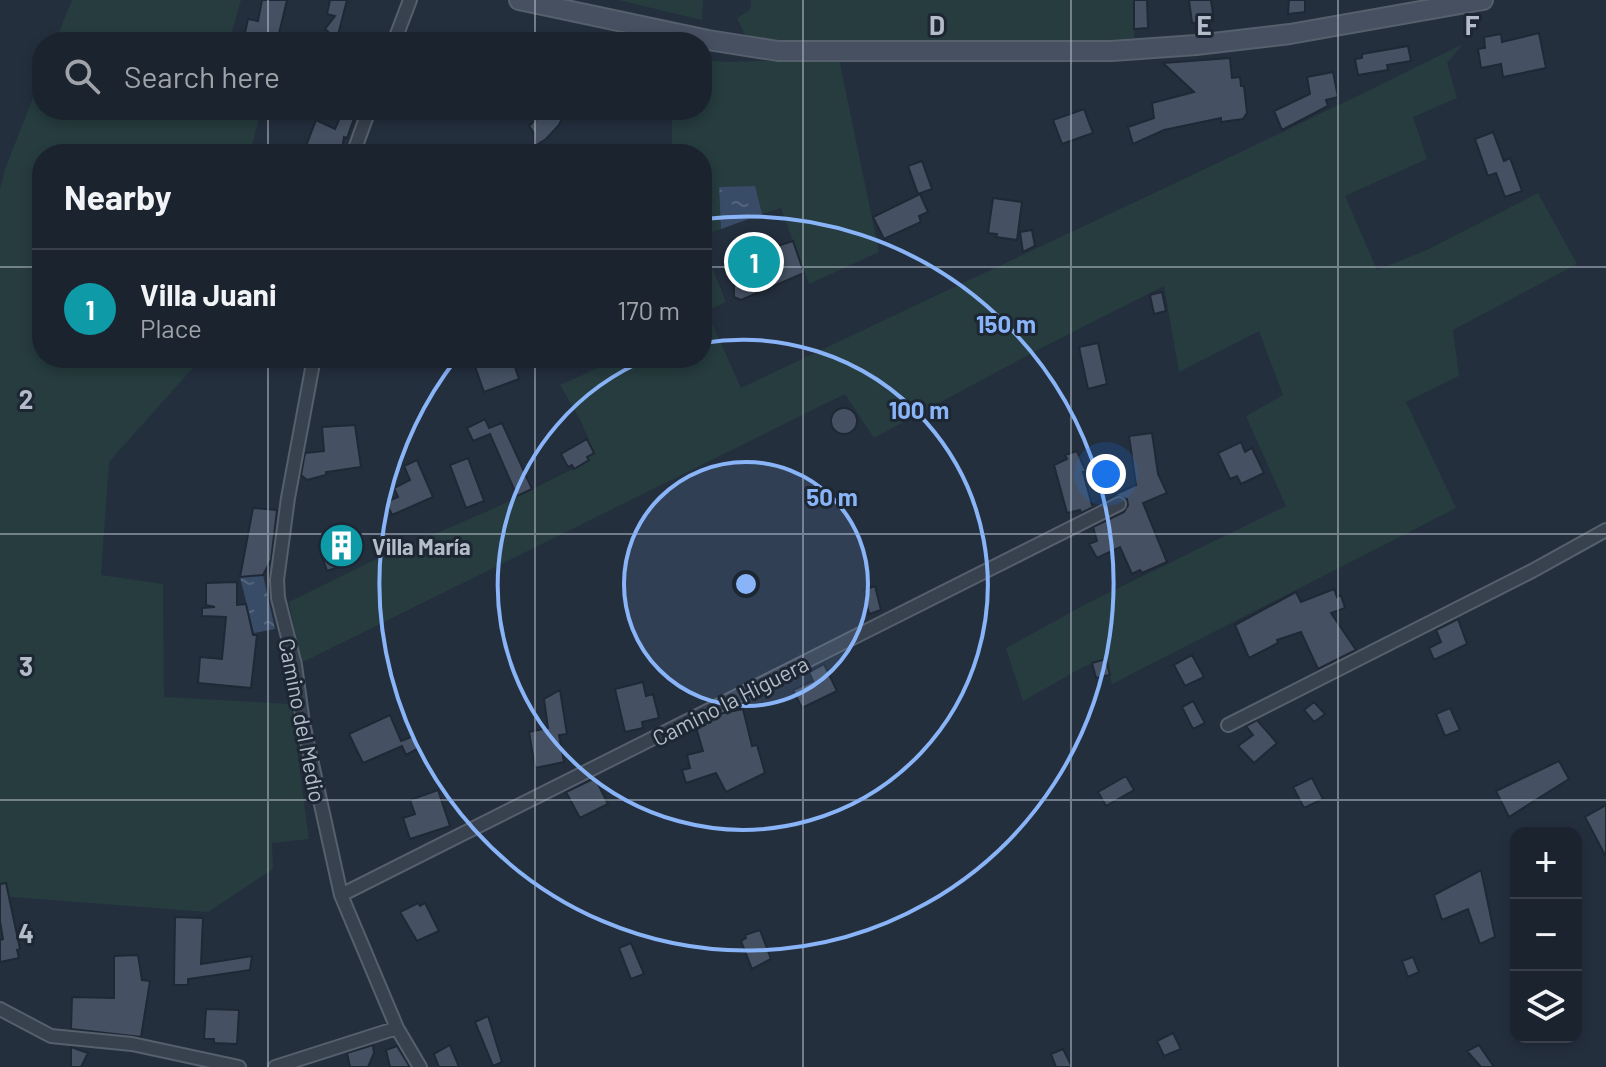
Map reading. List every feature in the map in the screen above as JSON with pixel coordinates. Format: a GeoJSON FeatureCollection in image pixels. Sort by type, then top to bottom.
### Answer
{"type":"FeatureCollection","features":[{"type":"Feature","properties":{"kind":"main road"},"geometry":{"type":"LineString","coordinates":[[519,0],[670,32]]}},
{"type":"Feature","properties":{"kind":"main road"},"geometry":{"type":"LineString","coordinates":[[712,41],[778,51],[1112,51],[1290,34],[1483,0]]}},
{"type":"Feature","properties":{"kind":"street"},"geometry":{"type":"LineString","coordinates":[[398,32],[410,0]]}},
{"type":"Feature","properties":{"kind":"street"},"geometry":{"type":"LineString","coordinates":[[357,144],[365,120]]}},
{"type":"Feature","properties":{"kind":"street","name":"Camino del Medio"},"geometry":{"type":"LineString","coordinates":[[312,368],[288,498],[277,580],[278,598],[295,665],[303,723],[341,895],[397,1028],[420,1067]]}},
{"type":"Feature","properties":{"kind":"street","name":"Camino la Higuera"},"geometry":{"type":"LineString","coordinates":[[341,895],[1119,504]]}},
{"type":"Feature","properties":{"kind":"street"},"geometry":{"type":"LineString","coordinates":[[1228,725],[1532,571],[1606,530]]}},
{"type":"Feature","properties":{"kind":"street"},"geometry":{"type":"LineString","coordinates":[[0,1009],[51,1036],[132,1044],[239,1067]]}},
{"type":"Feature","properties":{"kind":"street"},"geometry":{"type":"LineString","coordinates":[[275,1067],[397,1028]]}},
{"type":"Feature","properties":{"kind":"green space"},"geometry":{"type":"Polygon","coordinates":[[[72,0],[241,0],[232,32],[59,32],[72,0]]]}},
{"type":"Feature","properties":{"kind":"green space"},"geometry":{"type":"Polygon","coordinates":[[[618,0],[703,0],[702,20],[618,0]]]}},
{"type":"Feature","properties":{"kind":"green space"},"geometry":{"type":"Polygon","coordinates":[[[751,0],[1134,0],[1134,41],[785,42],[746,37],[737,18],[750,10],[751,0]]]}},
{"type":"Feature","properties":{"kind":"green space"},"geometry":{"type":"Polygon","coordinates":[[[1463,44],[1447,63],[1457,98],[1413,117],[1427,159],[1345,196],[1377,270],[1427,250],[1538,193],[1577,264],[1453,330],[1459,376],[1406,402],[1456,508],[1112,684],[1105,659],[1083,667],[1023,701],[1006,648],[1086,604],[1286,506],[1246,416],[1283,395],[1259,331],[1179,372],[1164,286],[874,438],[845,394],[301,663],[289,602],[370,562],[497,507],[589,461],[587,457],[594,453],[581,421],[560,385],[598,368],[712,368],[712,323],[741,388],[1463,44]]]}},
{"type":"Feature","properties":{"kind":"green space"},"geometry":{"type":"Polygon","coordinates":[[[839,59],[879,252],[809,284],[781,208],[762,214],[754,186],[719,187],[721,229],[712,232],[712,144],[672,144],[672,120],[712,120],[712,61],[839,59]]]}},
{"type":"Feature","properties":{"kind":"green space"},"geometry":{"type":"Polygon","coordinates":[[[32,100],[32,120],[258,120],[252,144],[32,144],[32,368],[193,368],[109,462],[101,575],[163,584],[164,697],[291,704],[309,839],[272,843],[273,869],[208,912],[0,896],[0,189],[32,100]]]}},
{"type":"Feature","properties":{"kind":"green space"},"geometry":{"type":"Polygon","coordinates":[[[712,267],[726,302],[712,308],[712,267]]]}},
{"type":"Feature","properties":{"kind":"water"},"geometry":{"type":"Polygon","coordinates":[[[755,186],[762,214],[721,229],[719,187],[755,186]]]}},
{"type":"Feature","properties":{"kind":"water"},"geometry":{"type":"Polygon","coordinates":[[[263,575],[275,629],[254,633],[240,577],[263,575]]]}},
{"type":"Feature","properties":{"kind":"building"},"geometry":{"type":"Polygon","coordinates":[[[262,0],[287,0],[279,32],[245,32],[248,19],[258,21],[262,0]]]}},
{"type":"Feature","properties":{"kind":"building"},"geometry":{"type":"Polygon","coordinates":[[[330,0],[347,0],[339,32],[325,29],[335,16],[327,14],[330,0]]]}},
{"type":"Feature","properties":{"kind":"building"},"geometry":{"type":"Polygon","coordinates":[[[1134,0],[1147,0],[1148,28],[1134,29],[1134,0]]]}},
{"type":"Feature","properties":{"kind":"building"},"geometry":{"type":"Polygon","coordinates":[[[1189,0],[1211,0],[1214,21],[1192,23],[1189,0]]]}},
{"type":"Feature","properties":{"kind":"building"},"geometry":{"type":"Polygon","coordinates":[[[1289,0],[1305,0],[1305,12],[1288,14],[1289,0]]]}},
{"type":"Feature","properties":{"kind":"building"},"geometry":{"type":"Polygon","coordinates":[[[1539,33],[1546,68],[1503,77],[1501,64],[1481,68],[1478,49],[1485,48],[1484,37],[1501,34],[1502,42],[1539,33]]]}},
{"type":"Feature","properties":{"kind":"building"},"geometry":{"type":"Polygon","coordinates":[[[1408,46],[1411,61],[1387,65],[1388,70],[1358,75],[1355,59],[1362,58],[1362,54],[1408,46]]]}},
{"type":"Feature","properties":{"kind":"building"},"geometry":{"type":"Polygon","coordinates":[[[1230,58],[1232,78],[1240,77],[1241,86],[1244,86],[1247,113],[1243,119],[1221,122],[1221,118],[1164,130],[1133,144],[1128,127],[1154,118],[1152,103],[1194,92],[1163,63],[1230,58]]]}},
{"type":"Feature","properties":{"kind":"building"},"geometry":{"type":"Polygon","coordinates":[[[1333,72],[1338,97],[1326,100],[1328,106],[1282,130],[1274,111],[1310,94],[1307,77],[1333,72]]]}},
{"type":"Feature","properties":{"kind":"building"},"geometry":{"type":"Polygon","coordinates":[[[1084,109],[1093,133],[1062,144],[1053,120],[1084,109]]]}},
{"type":"Feature","properties":{"kind":"building"},"geometry":{"type":"Polygon","coordinates":[[[316,120],[335,129],[339,120],[354,120],[343,144],[307,144],[316,120]]]}},
{"type":"Feature","properties":{"kind":"building"},"geometry":{"type":"Polygon","coordinates":[[[535,120],[561,120],[538,144],[535,144],[534,133],[529,126],[535,120]]]}},
{"type":"Feature","properties":{"kind":"building"},"geometry":{"type":"Polygon","coordinates":[[[1493,132],[1504,161],[1510,158],[1522,191],[1505,197],[1496,173],[1488,176],[1475,139],[1493,132]]]}},
{"type":"Feature","properties":{"kind":"building"},"geometry":{"type":"Polygon","coordinates":[[[922,161],[932,189],[918,194],[908,166],[922,161]]]}},
{"type":"Feature","properties":{"kind":"building"},"geometry":{"type":"Polygon","coordinates":[[[920,194],[928,212],[919,216],[921,222],[884,239],[873,217],[920,194]]]}},
{"type":"Feature","properties":{"kind":"building"},"geometry":{"type":"Polygon","coordinates":[[[993,198],[1022,202],[1017,240],[988,233],[993,198]]]}},
{"type":"Feature","properties":{"kind":"building"},"geometry":{"type":"Polygon","coordinates":[[[1032,230],[1035,246],[1023,252],[1020,232],[1032,230]]]}},
{"type":"Feature","properties":{"kind":"building"},"geometry":{"type":"Polygon","coordinates":[[[768,238],[768,249],[793,241],[804,273],[741,300],[734,297],[734,281],[740,281],[738,239],[768,238]]]}},
{"type":"Feature","properties":{"kind":"building"},"geometry":{"type":"Polygon","coordinates":[[[1162,292],[1166,311],[1154,314],[1150,295],[1162,292]]]}},
{"type":"Feature","properties":{"kind":"building"},"geometry":{"type":"Polygon","coordinates":[[[1098,343],[1107,384],[1088,389],[1079,347],[1098,343]]]}},
{"type":"Feature","properties":{"kind":"building"},"geometry":{"type":"Polygon","coordinates":[[[476,368],[515,368],[519,379],[484,392],[476,368]]]}},
{"type":"Feature","properties":{"kind":"building"},"geometry":{"type":"Polygon","coordinates":[[[844,408],[853,412],[857,421],[853,430],[844,434],[835,430],[831,421],[835,412],[844,408]]]}},
{"type":"Feature","properties":{"kind":"building"},"geometry":{"type":"Polygon","coordinates":[[[485,419],[489,428],[502,423],[532,489],[517,496],[490,434],[473,441],[467,428],[485,419]]]}},
{"type":"Feature","properties":{"kind":"building"},"geometry":{"type":"Polygon","coordinates":[[[355,425],[361,467],[326,472],[326,475],[307,480],[301,475],[305,453],[324,451],[322,427],[355,425]]]}},
{"type":"Feature","properties":{"kind":"building"},"geometry":{"type":"Polygon","coordinates":[[[1152,433],[1158,474],[1167,493],[1143,503],[1167,562],[1132,574],[1120,547],[1097,558],[1089,544],[1097,541],[1093,527],[1124,512],[1127,499],[1116,496],[1081,513],[1080,510],[1067,513],[1054,465],[1067,459],[1065,455],[1077,451],[1086,472],[1083,472],[1092,505],[1136,485],[1129,436],[1152,433]]]}},
{"type":"Feature","properties":{"kind":"building"},"geometry":{"type":"Polygon","coordinates":[[[587,439],[594,453],[574,469],[572,465],[568,467],[561,454],[587,439]]]}},
{"type":"Feature","properties":{"kind":"building"},"geometry":{"type":"Polygon","coordinates":[[[1241,442],[1245,452],[1252,448],[1264,473],[1241,484],[1237,476],[1230,479],[1218,453],[1241,442]]]}},
{"type":"Feature","properties":{"kind":"building"},"geometry":{"type":"Polygon","coordinates":[[[468,458],[484,501],[466,508],[450,465],[468,458]]]}},
{"type":"Feature","properties":{"kind":"building"},"geometry":{"type":"Polygon","coordinates":[[[417,460],[433,497],[392,515],[386,502],[398,497],[394,488],[410,480],[404,466],[417,460]]]}},
{"type":"Feature","properties":{"kind":"building"},"geometry":{"type":"Polygon","coordinates":[[[253,508],[277,510],[271,560],[263,575],[240,577],[253,508]]]}},
{"type":"Feature","properties":{"kind":"building","name":"Villa María"},"geometry":{"type":"Polygon","coordinates":[[[348,531],[359,560],[327,571],[318,544],[348,531]]]}},
{"type":"Feature","properties":{"kind":"building"},"geometry":{"type":"Polygon","coordinates":[[[237,582],[237,605],[246,604],[253,635],[257,635],[251,688],[198,683],[200,657],[222,659],[226,617],[202,616],[202,608],[215,607],[206,605],[206,583],[237,582]]]}},
{"type":"Feature","properties":{"kind":"building"},"geometry":{"type":"Polygon","coordinates":[[[875,586],[881,610],[869,614],[864,590],[875,586]]]}},
{"type":"Feature","properties":{"kind":"building"},"geometry":{"type":"Polygon","coordinates":[[[1334,589],[1337,597],[1341,595],[1345,608],[1331,613],[1356,650],[1318,669],[1301,632],[1277,640],[1278,643],[1249,658],[1235,625],[1296,592],[1301,602],[1334,589]]]}},
{"type":"Feature","properties":{"kind":"building"},"geometry":{"type":"Polygon","coordinates":[[[1458,619],[1467,644],[1434,660],[1429,648],[1441,642],[1436,630],[1458,619]]]}},
{"type":"Feature","properties":{"kind":"building"},"geometry":{"type":"Polygon","coordinates":[[[1192,655],[1204,677],[1185,686],[1174,665],[1192,655]]]}},
{"type":"Feature","properties":{"kind":"building"},"geometry":{"type":"Polygon","coordinates":[[[1106,659],[1110,675],[1096,678],[1092,663],[1106,659]]]}},
{"type":"Feature","properties":{"kind":"building"},"geometry":{"type":"Polygon","coordinates":[[[824,664],[837,691],[802,708],[793,690],[813,681],[809,672],[824,664]]]}},
{"type":"Feature","properties":{"kind":"building"},"geometry":{"type":"Polygon","coordinates":[[[643,682],[646,696],[653,694],[659,718],[642,722],[643,728],[625,732],[615,689],[643,682]]]}},
{"type":"Feature","properties":{"kind":"building"},"geometry":{"type":"Polygon","coordinates":[[[560,690],[567,734],[559,735],[564,762],[535,768],[529,732],[548,728],[544,699],[560,690]]]}},
{"type":"Feature","properties":{"kind":"building"},"geometry":{"type":"Polygon","coordinates":[[[1193,701],[1205,723],[1193,729],[1182,707],[1193,701]]]}},
{"type":"Feature","properties":{"kind":"building"},"geometry":{"type":"Polygon","coordinates":[[[1314,702],[1325,714],[1314,722],[1304,710],[1314,702]]]}},
{"type":"Feature","properties":{"kind":"building"},"geometry":{"type":"Polygon","coordinates":[[[1450,708],[1460,730],[1445,736],[1436,714],[1450,708]]]}},
{"type":"Feature","properties":{"kind":"building"},"geometry":{"type":"Polygon","coordinates":[[[743,709],[752,746],[757,745],[765,773],[726,792],[716,773],[686,783],[682,770],[690,768],[687,755],[703,751],[696,727],[723,713],[743,709]]]}},
{"type":"Feature","properties":{"kind":"building"},"geometry":{"type":"Polygon","coordinates":[[[390,715],[401,741],[414,736],[419,748],[406,755],[402,746],[363,763],[349,734],[390,715]]]}},
{"type":"Feature","properties":{"kind":"building"},"geometry":{"type":"Polygon","coordinates":[[[1257,720],[1277,743],[1254,763],[1238,746],[1253,735],[1246,726],[1257,720]]]}},
{"type":"Feature","properties":{"kind":"building"},"geometry":{"type":"Polygon","coordinates":[[[1559,761],[1569,779],[1509,817],[1496,791],[1559,761]]]}},
{"type":"Feature","properties":{"kind":"building"},"geometry":{"type":"Polygon","coordinates":[[[1126,776],[1134,790],[1106,806],[1098,792],[1126,776]]]}},
{"type":"Feature","properties":{"kind":"building"},"geometry":{"type":"Polygon","coordinates":[[[595,778],[608,804],[580,818],[566,792],[595,778]]]}},
{"type":"Feature","properties":{"kind":"building"},"geometry":{"type":"Polygon","coordinates":[[[1312,778],[1323,799],[1304,808],[1293,787],[1312,778]]]}},
{"type":"Feature","properties":{"kind":"building"},"geometry":{"type":"Polygon","coordinates":[[[438,790],[450,826],[410,839],[403,818],[415,814],[410,800],[438,790]]]}},
{"type":"Feature","properties":{"kind":"building"},"geometry":{"type":"Polygon","coordinates":[[[1606,805],[1606,857],[1585,817],[1606,805]]]}},
{"type":"Feature","properties":{"kind":"building"},"geometry":{"type":"Polygon","coordinates":[[[1481,870],[1495,937],[1480,944],[1468,909],[1442,920],[1434,895],[1481,870]]]}},
{"type":"Feature","properties":{"kind":"building"},"geometry":{"type":"Polygon","coordinates":[[[6,883],[20,949],[17,950],[19,958],[0,962],[0,940],[3,939],[0,884],[6,883]]]}},
{"type":"Feature","properties":{"kind":"building"},"geometry":{"type":"Polygon","coordinates":[[[418,903],[420,906],[425,903],[439,931],[417,941],[400,912],[418,903]]]}},
{"type":"Feature","properties":{"kind":"building"},"geometry":{"type":"Polygon","coordinates":[[[175,917],[203,918],[201,964],[252,956],[250,970],[188,979],[188,985],[174,985],[175,917]]]}},
{"type":"Feature","properties":{"kind":"building"},"geometry":{"type":"Polygon","coordinates":[[[760,930],[771,959],[752,969],[741,941],[746,938],[745,935],[760,930]]]}},
{"type":"Feature","properties":{"kind":"building"},"geometry":{"type":"Polygon","coordinates":[[[631,943],[644,974],[631,979],[619,948],[631,943]]]}},
{"type":"Feature","properties":{"kind":"building"},"geometry":{"type":"Polygon","coordinates":[[[138,955],[142,980],[150,981],[141,1037],[71,1029],[72,997],[114,998],[114,956],[138,955]]]}},
{"type":"Feature","properties":{"kind":"building"},"geometry":{"type":"Polygon","coordinates":[[[1413,957],[1419,972],[1408,977],[1402,961],[1413,957]]]}},
{"type":"Feature","properties":{"kind":"building"},"geometry":{"type":"Polygon","coordinates":[[[206,1009],[239,1010],[237,1044],[214,1043],[214,1039],[204,1039],[206,1009]]]}},
{"type":"Feature","properties":{"kind":"building"},"geometry":{"type":"Polygon","coordinates":[[[488,1016],[502,1062],[493,1066],[475,1022],[488,1016]]]}},
{"type":"Feature","properties":{"kind":"building"},"geometry":{"type":"Polygon","coordinates":[[[1173,1033],[1181,1049],[1164,1056],[1157,1041],[1173,1033]]]}},
{"type":"Feature","properties":{"kind":"building"},"geometry":{"type":"Polygon","coordinates":[[[373,1045],[374,1053],[368,1067],[350,1067],[347,1053],[373,1045]]]}},
{"type":"Feature","properties":{"kind":"building"},"geometry":{"type":"Polygon","coordinates":[[[450,1045],[459,1067],[439,1067],[434,1054],[450,1045]]]}},
{"type":"Feature","properties":{"kind":"building"},"geometry":{"type":"Polygon","coordinates":[[[1479,1045],[1494,1067],[1481,1067],[1467,1051],[1479,1045]]]}},
{"type":"Feature","properties":{"kind":"building"},"geometry":{"type":"Polygon","coordinates":[[[397,1046],[410,1067],[390,1067],[386,1050],[397,1046]]]}},
{"type":"Feature","properties":{"kind":"building"},"geometry":{"type":"Polygon","coordinates":[[[71,1047],[88,1053],[81,1067],[71,1067],[71,1047]]]}},
{"type":"Feature","properties":{"kind":"building"},"geometry":{"type":"Polygon","coordinates":[[[1063,1049],[1072,1067],[1056,1067],[1051,1054],[1063,1049]]]}},
{"type":"Feature","properties":{"kind":"place","name":"Villa Juani"},"geometry":{"type":"Point","coordinates":[754,262]}},
{"type":"Feature","properties":{"kind":"place","name":"Villa María"},"geometry":{"type":"Point","coordinates":[341,546]}}]}
